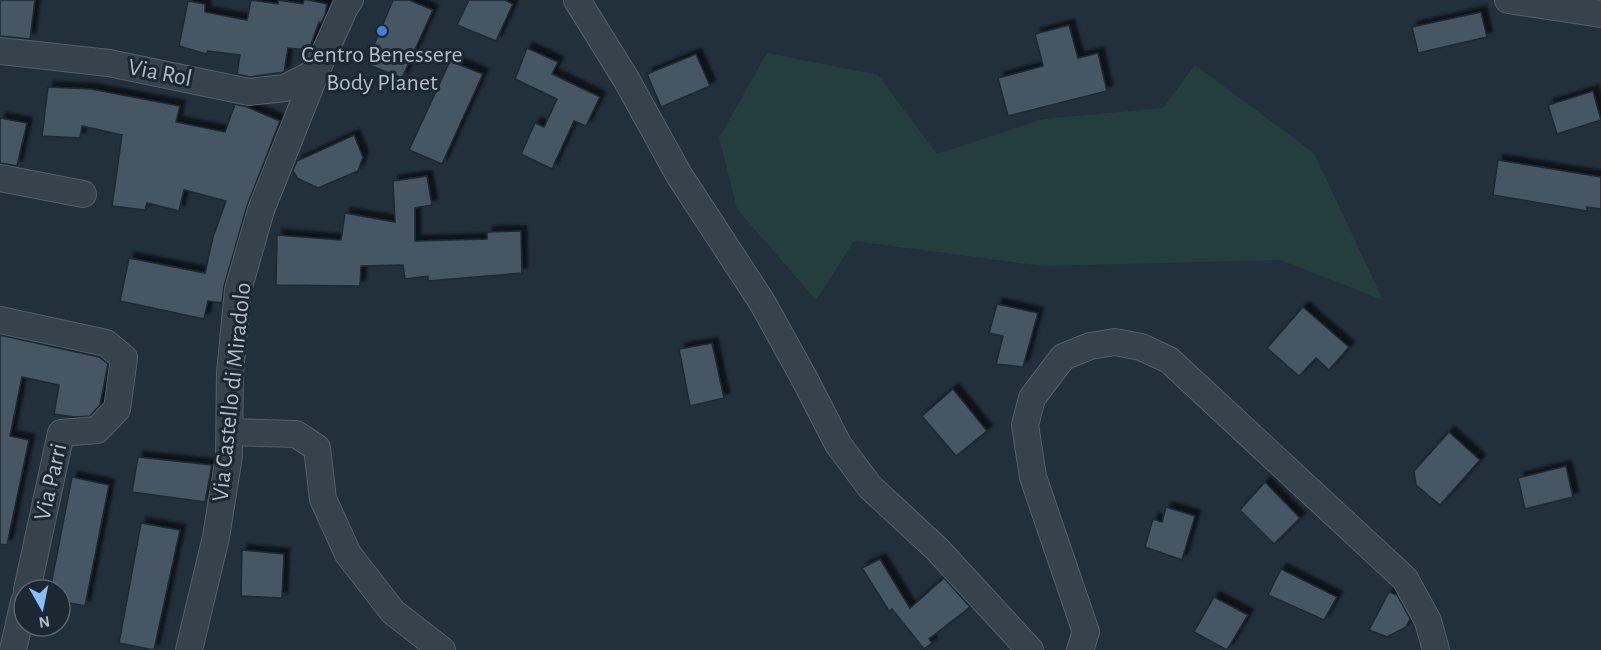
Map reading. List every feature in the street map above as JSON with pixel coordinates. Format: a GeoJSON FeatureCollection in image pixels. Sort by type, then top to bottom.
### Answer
{"type":"FeatureCollection","features":[{"type":"Feature","properties":{"kind":"street","name":"Via Castello di Miradolo"},"geometry":{"type":"LineString","coordinates":[[189,650],[216,537],[229,456],[230,373],[238,290],[261,210],[316,72],[350,0]]}},
{"type":"Feature","properties":{"kind":"street"},"geometry":{"type":"LineString","coordinates":[[577,0],[626,79],[679,175],[762,302],[838,444],[870,487],[937,549],[1030,650]]}},
{"type":"Feature","properties":{"kind":"street"},"geometry":{"type":"LineString","coordinates":[[1508,0],[1601,14]]}},
{"type":"Feature","properties":{"kind":"street","name":"Via Rol"},"geometry":{"type":"LineString","coordinates":[[0,51],[109,63],[249,92],[285,87],[316,72]]}},
{"type":"Feature","properties":{"kind":"street"},"geometry":{"type":"LineString","coordinates":[[0,178],[83,194]]}},
{"type":"Feature","properties":{"kind":"street","name":"Via Parri"},"geometry":{"type":"LineString","coordinates":[[4,321],[106,343],[124,358],[117,409],[97,430],[61,433],[30,578]]}},
{"type":"Feature","properties":{"kind":"street"},"geometry":{"type":"LineString","coordinates":[[1080,650],[1086,632],[1033,477],[1025,425],[1032,398],[1063,357],[1090,346],[1115,342],[1142,347],[1169,360],[1405,579],[1428,621],[1436,650]]}},
{"type":"Feature","properties":{"kind":"street"},"geometry":{"type":"LineString","coordinates":[[230,432],[296,434],[316,448],[323,499],[348,554],[393,612],[442,650]]}},
{"type":"Feature","properties":{"kind":"green space"},"geometry":{"type":"Polygon","coordinates":[[[767,53],[878,75],[937,154],[1043,119],[1163,108],[1195,65],[1314,153],[1383,300],[1280,260],[1043,266],[854,241],[816,300],[737,209],[719,138],[767,53]]]}},
{"type":"Feature","properties":{"kind":"building"},"geometry":{"type":"Polygon","coordinates":[[[0,0],[35,0],[30,39],[0,36],[0,0]]]}},
{"type":"Feature","properties":{"kind":"building"},"geometry":{"type":"Polygon","coordinates":[[[251,0],[278,4],[278,0],[303,4],[304,0],[309,0],[327,4],[325,15],[321,23],[319,22],[309,50],[288,48],[284,72],[250,77],[237,74],[240,55],[208,51],[206,54],[179,46],[188,1],[205,4],[205,12],[247,20],[251,0]]]}},
{"type":"Feature","properties":{"kind":"building"},"geometry":{"type":"Polygon","coordinates":[[[393,0],[409,0],[433,10],[402,78],[366,64],[393,0]]]}},
{"type":"Feature","properties":{"kind":"building"},"geometry":{"type":"Polygon","coordinates":[[[469,0],[505,0],[513,4],[496,41],[457,25],[469,0]]]}},
{"type":"Feature","properties":{"kind":"building"},"geometry":{"type":"Polygon","coordinates":[[[1481,12],[1487,37],[1418,53],[1412,27],[1481,12]]]}},
{"type":"Feature","properties":{"kind":"building"},"geometry":{"type":"Polygon","coordinates":[[[1069,25],[1078,58],[1098,53],[1107,91],[1008,116],[998,78],[1043,66],[1035,34],[1069,25]]]}},
{"type":"Feature","properties":{"kind":"building"},"geometry":{"type":"Polygon","coordinates":[[[527,48],[558,62],[552,74],[600,97],[586,126],[574,121],[552,169],[521,154],[535,123],[544,127],[557,99],[515,79],[527,48]]]}},
{"type":"Feature","properties":{"kind":"building"},"geometry":{"type":"Polygon","coordinates":[[[696,54],[710,86],[661,107],[647,74],[696,54]]]}},
{"type":"Feature","properties":{"kind":"building"},"geometry":{"type":"Polygon","coordinates":[[[450,61],[483,74],[442,164],[409,150],[450,61]]]}},
{"type":"Feature","properties":{"kind":"building"},"geometry":{"type":"Polygon","coordinates":[[[48,87],[91,89],[180,106],[176,122],[225,132],[235,104],[280,121],[247,206],[224,286],[222,303],[208,301],[204,319],[120,301],[129,258],[205,273],[213,237],[226,201],[184,190],[179,211],[147,203],[145,210],[112,206],[122,135],[82,126],[80,138],[42,136],[48,87]]]}},
{"type":"Feature","properties":{"kind":"building"},"geometry":{"type":"Polygon","coordinates":[[[1593,91],[1601,120],[1557,134],[1548,105],[1593,91]]]}},
{"type":"Feature","properties":{"kind":"building"},"geometry":{"type":"Polygon","coordinates":[[[0,118],[27,123],[17,166],[0,163],[0,118]]]}},
{"type":"Feature","properties":{"kind":"building"},"geometry":{"type":"Polygon","coordinates":[[[354,135],[363,157],[358,171],[318,188],[297,178],[293,170],[297,161],[354,135]]]}},
{"type":"Feature","properties":{"kind":"building"},"geometry":{"type":"Polygon","coordinates":[[[1498,160],[1601,177],[1601,209],[1587,207],[1587,211],[1493,195],[1498,160]]]}},
{"type":"Feature","properties":{"kind":"building"},"geometry":{"type":"Polygon","coordinates":[[[427,176],[432,205],[415,208],[415,241],[487,239],[487,232],[521,231],[522,273],[428,281],[428,276],[405,279],[403,265],[361,266],[360,286],[276,285],[277,235],[341,240],[345,213],[395,222],[393,181],[427,176]]]}},
{"type":"Feature","properties":{"kind":"building"},"geometry":{"type":"Polygon","coordinates":[[[997,304],[1038,313],[1023,367],[996,364],[1003,336],[989,333],[997,304]]]}},
{"type":"Feature","properties":{"kind":"building"},"geometry":{"type":"Polygon","coordinates":[[[1303,307],[1349,347],[1329,370],[1316,358],[1299,376],[1267,348],[1303,307]]]}},
{"type":"Feature","properties":{"kind":"building"},"geometry":{"type":"Polygon","coordinates":[[[0,335],[99,357],[108,364],[100,405],[90,416],[74,417],[54,414],[59,385],[22,377],[10,436],[29,440],[7,545],[0,544],[0,335]]]}},
{"type":"Feature","properties":{"kind":"building"},"geometry":{"type":"Polygon","coordinates":[[[712,343],[724,398],[690,406],[679,349],[712,343]]]}},
{"type":"Feature","properties":{"kind":"building"},"geometry":{"type":"Polygon","coordinates":[[[953,389],[987,431],[956,456],[922,416],[953,389]]]}},
{"type":"Feature","properties":{"kind":"building"},"geometry":{"type":"Polygon","coordinates":[[[1449,432],[1480,460],[1440,505],[1416,485],[1414,471],[1449,432]]]}},
{"type":"Feature","properties":{"kind":"building"},"geometry":{"type":"Polygon","coordinates":[[[138,457],[212,465],[205,502],[132,492],[138,457]]]}},
{"type":"Feature","properties":{"kind":"building"},"geometry":{"type":"Polygon","coordinates":[[[1566,466],[1573,497],[1525,509],[1518,478],[1566,466]]]}},
{"type":"Feature","properties":{"kind":"building"},"geometry":{"type":"Polygon","coordinates":[[[72,477],[109,485],[85,606],[72,603],[72,578],[52,578],[72,477]]]}},
{"type":"Feature","properties":{"kind":"building"},"geometry":{"type":"Polygon","coordinates":[[[1265,482],[1300,518],[1274,544],[1240,510],[1265,482]]]}},
{"type":"Feature","properties":{"kind":"building"},"geometry":{"type":"Polygon","coordinates":[[[1166,507],[1195,516],[1182,560],[1145,547],[1153,519],[1162,522],[1166,507]]]}},
{"type":"Feature","properties":{"kind":"building"},"geometry":{"type":"Polygon","coordinates":[[[141,523],[180,530],[154,650],[119,643],[141,523]]]}},
{"type":"Feature","properties":{"kind":"building"},"geometry":{"type":"Polygon","coordinates":[[[242,550],[284,554],[282,598],[241,596],[242,550]]]}},
{"type":"Feature","properties":{"kind":"building"},"geometry":{"type":"Polygon","coordinates":[[[880,559],[910,608],[944,578],[970,607],[929,639],[932,643],[924,649],[892,609],[889,611],[862,568],[880,559]]]}},
{"type":"Feature","properties":{"kind":"building"},"geometry":{"type":"Polygon","coordinates":[[[1281,569],[1337,597],[1324,620],[1268,595],[1281,569]]]}},
{"type":"Feature","properties":{"kind":"building"},"geometry":{"type":"Polygon","coordinates":[[[1389,592],[1397,595],[1410,619],[1406,627],[1387,637],[1369,630],[1389,592]]]}},
{"type":"Feature","properties":{"kind":"building"},"geometry":{"type":"Polygon","coordinates":[[[1214,597],[1248,615],[1227,650],[1194,632],[1214,597]]]}},
{"type":"Feature","properties":{"kind":"place","name":"Centro Benessere Body Planet"},"geometry":{"type":"Point","coordinates":[382,31]}}]}
